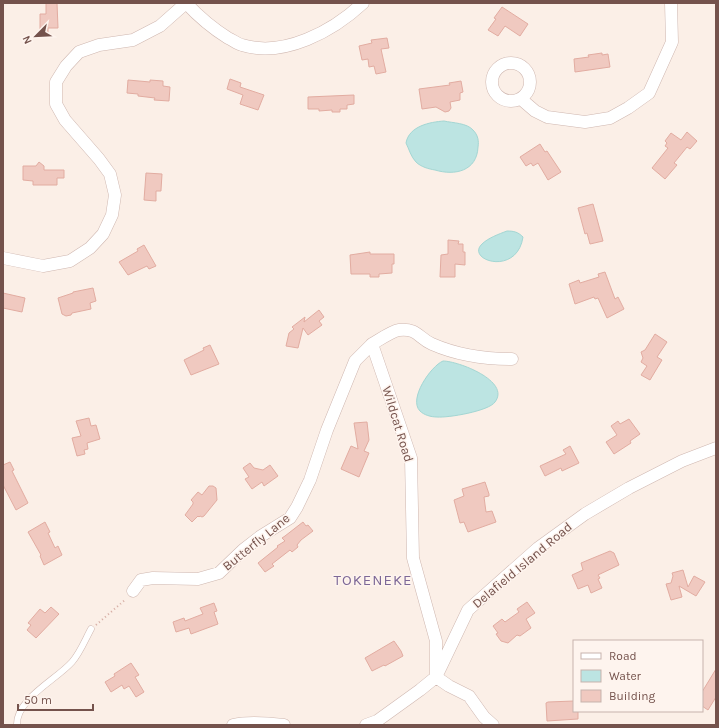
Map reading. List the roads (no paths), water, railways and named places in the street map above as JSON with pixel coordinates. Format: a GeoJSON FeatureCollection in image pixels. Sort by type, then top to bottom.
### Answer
{"type":"FeatureCollection","features":[{"type":"Feature","properties":{"kind":"street"},"geometry":{"type":"LineString","coordinates":[[3,258],[42,266],[70,261],[90,248],[103,234],[112,215],[115,195],[110,174],[99,158],[65,120],[56,104],[56,82],[66,66],[79,52],[99,45],[133,40],[160,26],[186,3],[210,27],[240,44],[257,49],[280,47],[310,38],[336,25],[363,3]]}},
{"type":"Feature","properties":{"kind":"street"},"geometry":{"type":"LineString","coordinates":[[521,99],[535,112],[547,117],[585,122],[610,118],[628,108],[649,93],[672,42],[671,3]]}},
{"type":"Feature","properties":{"kind":"street"},"geometry":{"type":"LineString","coordinates":[[372,344],[398,330],[414,331],[431,344],[460,353],[491,359],[512,359]]}},
{"type":"Feature","properties":{"kind":"street","name":"Butterfly Lane"},"geometry":{"type":"LineString","coordinates":[[133,591],[141,580],[153,578],[198,578],[219,572],[261,536],[290,518],[310,480],[327,430],[355,361],[372,344]]}},
{"type":"Feature","properties":{"kind":"street","name":"Wildcat Road"},"geometry":{"type":"LineString","coordinates":[[372,344],[411,458],[413,558],[436,641],[436,676]]}},
{"type":"Feature","properties":{"kind":"street","name":"Delafield Island Road"},"geometry":{"type":"LineString","coordinates":[[366,725],[377,721],[420,690],[436,676],[468,610],[538,548],[585,514],[623,492],[682,461],[716,448]]}},
{"type":"Feature","properties":{"kind":"street"},"geometry":{"type":"LineString","coordinates":[[436,676],[449,686],[469,696],[484,717],[493,725]]}},
{"type":"Feature","properties":{"kind":"street"},"geometry":{"type":"LineString","coordinates":[[233,725],[240,723],[270,723],[284,725]]}},
{"type":"Feature","properties":{"kind":"lane"},"geometry":{"type":"LineString","coordinates":[[17,725],[17,718],[21,709],[32,696],[73,661],[91,629]]}},
{"type":"Feature","properties":{"kind":"water"},"geometry":{"type":"Polygon","coordinates":[[[444,121],[467,126],[475,132],[477,136],[477,155],[474,162],[464,170],[457,172],[443,172],[418,164],[411,155],[406,143],[411,133],[421,126],[433,122],[444,121]]]}},
{"type":"Feature","properties":{"kind":"water"},"geometry":{"type":"Polygon","coordinates":[[[507,231],[516,232],[523,237],[519,249],[512,257],[503,261],[494,262],[480,255],[479,250],[484,242],[507,231]]]}},
{"type":"Feature","properties":{"kind":"water"},"geometry":{"type":"Polygon","coordinates":[[[443,361],[460,364],[470,368],[490,380],[496,387],[498,394],[495,402],[477,411],[442,417],[432,417],[420,411],[417,406],[417,399],[422,383],[433,369],[443,361]]]}},
{"type":"Feature","properties":{"kind":"district","name":"TOKENEKE"},"geometry":{"type":"Point","coordinates":[373,580]}}]}
